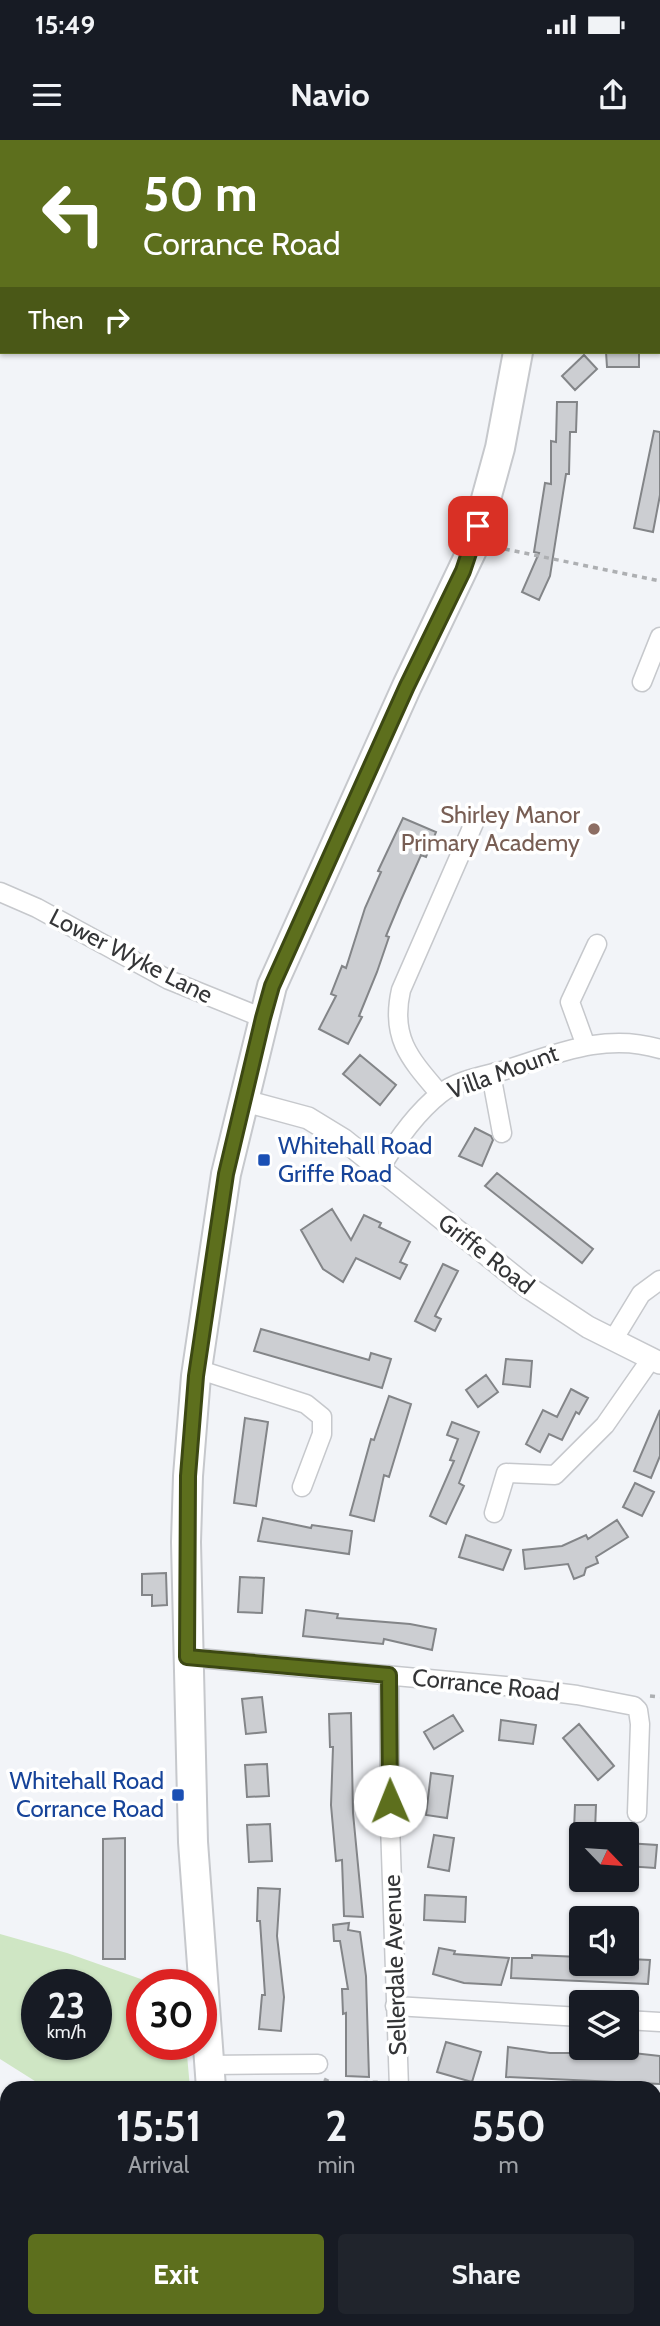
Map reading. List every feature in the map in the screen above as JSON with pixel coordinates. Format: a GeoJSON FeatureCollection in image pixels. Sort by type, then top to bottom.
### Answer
{"type":"FeatureCollection","features":[{"type":"Feature","properties":{"kind":"highway"},"geometry":{"type":"LineString","coordinates":[[210,2076],[193,1842],[187,1657],[188,1476],[197,1369],[226,1174],[272,986],[407,686],[472,550],[500,448],[518,354]]}},
{"type":"Feature","properties":{"kind":"street"},"geometry":{"type":"LineString","coordinates":[[642,682],[660,637]]}},
{"type":"Feature","properties":{"kind":"street"},"geometry":{"type":"LineString","coordinates":[[440,1094],[415,1065],[402,1042],[398,1031],[397,1006],[401,990],[474,823]]}},
{"type":"Feature","properties":{"kind":"street","name":"Lower Wyke Lane"},"geometry":{"type":"LineString","coordinates":[[0,892],[37,908],[169,980],[263,1018]]}},
{"type":"Feature","properties":{"kind":"street"},"geometry":{"type":"LineString","coordinates":[[586,1046],[570,1002],[597,944]]}},
{"type":"Feature","properties":{"kind":"street","name":"Villa Mount"},"geometry":{"type":"LineString","coordinates":[[380,1169],[394,1145],[440,1094],[463,1082],[565,1049],[628,1041],[660,1049]]}},
{"type":"Feature","properties":{"kind":"street"},"geometry":{"type":"LineString","coordinates":[[491,1074],[502,1133]]}},
{"type":"Feature","properties":{"kind":"street","name":"Griffe Road"},"geometry":{"type":"LineString","coordinates":[[245,1101],[308,1118],[344,1140],[497,1265],[569,1316],[656,1361]]}},
{"type":"Feature","properties":{"kind":"street"},"geometry":{"type":"LineString","coordinates":[[613,1340],[641,1294],[660,1280]]}},
{"type":"Feature","properties":{"kind":"street"},"geometry":{"type":"LineString","coordinates":[[494,1513],[506,1473],[555,1475],[605,1425],[656,1361]]}},
{"type":"Feature","properties":{"kind":"street"},"geometry":{"type":"LineString","coordinates":[[197,1369],[306,1404],[322,1417],[322,1434],[302,1487]]}},
{"type":"Feature","properties":{"kind":"street","name":"Corrance Road"},"geometry":{"type":"LineString","coordinates":[[187,1657],[577,1695],[634,1706],[638,1710],[640,1724],[637,1813]]}},
{"type":"Feature","properties":{"kind":"street","name":"Sellerdale Avenue"},"geometry":{"type":"LineString","coordinates":[[389,1675],[399,2081]]}},
{"type":"Feature","properties":{"kind":"street"},"geometry":{"type":"LineString","coordinates":[[395,2006],[569,2016]]}},
{"type":"Feature","properties":{"kind":"street"},"geometry":{"type":"LineString","coordinates":[[639,2021],[660,2022]]}},
{"type":"Feature","properties":{"kind":"street"},"geometry":{"type":"LineString","coordinates":[[210,2076],[318,2064]]}},
{"type":"Feature","properties":{"kind":"path"},"geometry":{"type":"LineString","coordinates":[[472,550],[494,547],[660,581]]}},
{"type":"Feature","properties":{"kind":"path"},"geometry":{"type":"LineString","coordinates":[[318,2064],[323,2078],[328,2081]]}},
{"type":"Feature","properties":{"kind":"green space"},"geometry":{"type":"Polygon","coordinates":[[[0,1934],[67,1953],[126,1974],[126,2060],[187,2060],[189,2081],[35,2081],[0,2059],[0,1934]]]}},
{"type":"Feature","properties":{"kind":"building"},"geometry":{"type":"Polygon","coordinates":[[[606,354],[639,354],[639,367],[607,367],[606,354]]]}},
{"type":"Feature","properties":{"kind":"building"},"geometry":{"type":"Polygon","coordinates":[[[584,355],[597,369],[575,390],[562,376],[584,355]]]}},
{"type":"Feature","properties":{"kind":"building"},"geometry":{"type":"Polygon","coordinates":[[[557,402],[577,402],[576,432],[570,432],[569,474],[566,474],[550,576],[539,600],[522,592],[539,553],[534,552],[545,483],[551,484],[551,441],[556,442],[557,402]]]}},
{"type":"Feature","properties":{"kind":"building"},"geometry":{"type":"Polygon","coordinates":[[[654,431],[660,432],[660,495],[653,532],[634,528],[654,431]]]}},
{"type":"Feature","properties":{"kind":"building"},"geometry":{"type":"Polygon","coordinates":[[[403,818],[436,832],[426,857],[421,855],[386,936],[389,937],[359,1016],[362,1017],[348,1044],[319,1029],[336,996],[331,994],[342,966],[346,968],[365,908],[381,872],[378,871],[403,818]]]}},
{"type":"Feature","properties":{"kind":"building"},"geometry":{"type":"Polygon","coordinates":[[[360,1055],[396,1085],[380,1105],[343,1074],[360,1055]]]}},
{"type":"Feature","properties":{"kind":"building"},"geometry":{"type":"Polygon","coordinates":[[[475,1128],[491,1136],[493,1140],[482,1166],[459,1156],[475,1128]]]}},
{"type":"Feature","properties":{"kind":"building"},"geometry":{"type":"Polygon","coordinates":[[[497,1173],[593,1249],[582,1263],[485,1186],[497,1173]]]}},
{"type":"Feature","properties":{"kind":"building"},"geometry":{"type":"Polygon","coordinates":[[[332,1209],[351,1240],[364,1215],[381,1223],[379,1227],[410,1242],[400,1262],[407,1265],[400,1279],[356,1258],[343,1282],[323,1269],[301,1230],[332,1209]]]}},
{"type":"Feature","properties":{"kind":"building"},"geometry":{"type":"Polygon","coordinates":[[[443,1264],[458,1271],[435,1316],[441,1319],[435,1331],[415,1321],[443,1264]]]}},
{"type":"Feature","properties":{"kind":"building"},"geometry":{"type":"Polygon","coordinates":[[[261,1329],[369,1360],[371,1353],[391,1359],[382,1388],[254,1351],[261,1329]]]}},
{"type":"Feature","properties":{"kind":"building"},"geometry":{"type":"Polygon","coordinates":[[[506,1359],[532,1361],[530,1387],[503,1384],[506,1359]]]}},
{"type":"Feature","properties":{"kind":"building"},"geometry":{"type":"Polygon","coordinates":[[[486,1375],[498,1392],[478,1407],[466,1390],[486,1375]]]}},
{"type":"Feature","properties":{"kind":"building"},"geometry":{"type":"Polygon","coordinates":[[[571,1389],[588,1398],[579,1414],[576,1412],[562,1440],[549,1434],[540,1452],[526,1444],[543,1410],[557,1417],[571,1389]]]}},
{"type":"Feature","properties":{"kind":"building"},"geometry":{"type":"Polygon","coordinates":[[[389,1396],[411,1404],[389,1477],[384,1475],[374,1521],[350,1515],[371,1439],[374,1440],[389,1396]]]}},
{"type":"Feature","properties":{"kind":"building"},"geometry":{"type":"Polygon","coordinates":[[[660,1410],[660,1456],[651,1478],[634,1471],[660,1410]]]}},
{"type":"Feature","properties":{"kind":"building"},"geometry":{"type":"Polygon","coordinates":[[[245,1418],[268,1422],[256,1506],[234,1503],[245,1418]]]}},
{"type":"Feature","properties":{"kind":"building"},"geometry":{"type":"Polygon","coordinates":[[[452,1422],[479,1432],[459,1483],[464,1486],[446,1524],[430,1516],[454,1461],[450,1460],[458,1439],[447,1435],[452,1422]]]}},
{"type":"Feature","properties":{"kind":"building"},"geometry":{"type":"Polygon","coordinates":[[[635,1483],[654,1492],[642,1516],[623,1507],[635,1483]]]}},
{"type":"Feature","properties":{"kind":"building"},"geometry":{"type":"Polygon","coordinates":[[[263,1518],[311,1528],[312,1525],[352,1531],[349,1554],[258,1541],[263,1518]]]}},
{"type":"Feature","properties":{"kind":"building"},"geometry":{"type":"Polygon","coordinates":[[[617,1520],[628,1537],[596,1557],[598,1563],[586,1568],[584,1575],[574,1579],[568,1564],[525,1569],[523,1550],[562,1546],[586,1535],[588,1539],[617,1520]]]}},
{"type":"Feature","properties":{"kind":"building"},"geometry":{"type":"Polygon","coordinates":[[[466,1535],[511,1550],[503,1570],[459,1557],[466,1535]]]}},
{"type":"Feature","properties":{"kind":"building"},"geometry":{"type":"Polygon","coordinates":[[[166,1573],[167,1605],[152,1606],[152,1595],[142,1595],[142,1574],[166,1573]]]}},
{"type":"Feature","properties":{"kind":"building"},"geometry":{"type":"Polygon","coordinates":[[[240,1577],[264,1578],[262,1613],[238,1612],[240,1577]]]}},
{"type":"Feature","properties":{"kind":"building"},"geometry":{"type":"Polygon","coordinates":[[[306,1610],[338,1614],[337,1618],[436,1629],[432,1650],[384,1639],[383,1644],[303,1636],[306,1610]]]}},
{"type":"Feature","properties":{"kind":"building"},"geometry":{"type":"Polygon","coordinates":[[[262,1697],[266,1732],[246,1734],[242,1699],[262,1697]]]}},
{"type":"Feature","properties":{"kind":"building"},"geometry":{"type":"Polygon","coordinates":[[[351,1713],[353,1813],[363,1917],[344,1916],[342,1860],[336,1861],[331,1805],[333,1747],[330,1747],[329,1714],[351,1713]]]}},
{"type":"Feature","properties":{"kind":"building"},"geometry":{"type":"Polygon","coordinates":[[[453,1715],[463,1731],[434,1749],[424,1732],[453,1715]]]}},
{"type":"Feature","properties":{"kind":"building"},"geometry":{"type":"Polygon","coordinates":[[[501,1720],[536,1725],[533,1744],[499,1740],[501,1720]]]}},
{"type":"Feature","properties":{"kind":"building"},"geometry":{"type":"Polygon","coordinates":[[[579,1724],[614,1766],[598,1780],[563,1738],[579,1724]]]}},
{"type":"Feature","properties":{"kind":"building"},"geometry":{"type":"Polygon","coordinates":[[[267,1764],[269,1796],[247,1797],[245,1765],[267,1764]]]}},
{"type":"Feature","properties":{"kind":"building"},"geometry":{"type":"Polygon","coordinates":[[[431,1773],[453,1776],[447,1818],[426,1815],[431,1773]]]}},
{"type":"Feature","properties":{"kind":"building"},"geometry":{"type":"Polygon","coordinates":[[[575,1805],[596,1805],[595,1822],[574,1822],[575,1805]]]}},
{"type":"Feature","properties":{"kind":"building"},"geometry":{"type":"Polygon","coordinates":[[[270,1824],[272,1861],[249,1862],[247,1825],[270,1824]]]}},
{"type":"Feature","properties":{"kind":"building"},"geometry":{"type":"Polygon","coordinates":[[[434,1835],[454,1838],[449,1871],[428,1867],[434,1835]]]}},
{"type":"Feature","properties":{"kind":"building"},"geometry":{"type":"Polygon","coordinates":[[[125,1838],[125,1959],[103,1959],[103,1839],[125,1838]]]}},
{"type":"Feature","properties":{"kind":"building"},"geometry":{"type":"Polygon","coordinates":[[[639,1844],[657,1845],[655,1868],[639,1867],[639,1844]]]}},
{"type":"Feature","properties":{"kind":"building"},"geometry":{"type":"Polygon","coordinates":[[[258,1888],[280,1889],[277,1936],[284,1997],[281,2031],[259,2029],[262,1995],[265,1995],[260,1921],[257,1921],[258,1888]]]}},
{"type":"Feature","properties":{"kind":"building"},"geometry":{"type":"Polygon","coordinates":[[[425,1895],[466,1897],[465,1922],[424,1920],[425,1895]]]}},
{"type":"Feature","properties":{"kind":"building"},"geometry":{"type":"Polygon","coordinates":[[[349,1923],[348,1930],[360,1932],[366,1976],[369,2077],[346,2076],[346,2013],[343,2014],[342,1989],[348,1989],[340,1941],[334,1941],[333,1925],[349,1923]]]}},
{"type":"Feature","properties":{"kind":"building"},"geometry":{"type":"Polygon","coordinates":[[[439,1948],[455,1951],[454,1954],[509,1958],[501,1985],[464,1983],[433,1974],[439,1948]]]}},
{"type":"Feature","properties":{"kind":"building"},"geometry":{"type":"Polygon","coordinates":[[[532,1955],[569,1957],[569,1976],[639,1976],[639,1959],[650,1960],[648,1984],[511,1978],[512,1958],[532,1958],[532,1955]]]}},
{"type":"Feature","properties":{"kind":"building"},"geometry":{"type":"Polygon","coordinates":[[[446,2042],[481,2052],[472,2081],[437,2072],[446,2042]]]}},
{"type":"Feature","properties":{"kind":"building"},"geometry":{"type":"Polygon","coordinates":[[[508,2047],[569,2053],[569,2060],[639,2060],[639,2054],[660,2056],[660,2081],[506,2077],[508,2047]]]}},
{"type":"Feature","properties":{"kind":"place","name":"Shirley Manor Primary Academy"},"geometry":{"type":"Point","coordinates":[594,829]}},
{"type":"Feature","properties":{"kind":"place","name":"Whitehall Road Griffe Road"},"geometry":{"type":"Point","coordinates":[264,1160]}},
{"type":"Feature","properties":{"kind":"place","name":"Whitehall Road Corrance Road"},"geometry":{"type":"Point","coordinates":[178,1795]}},
{"type":"Feature","properties":{"kind":"route"},"geometry":{"type":"LineString","coordinates":[[390,1801],[389,1675],[187,1657],[188,1476],[196,1376],[226,1174],[272,986],[407,686],[463,571],[478,526]]}}]}
